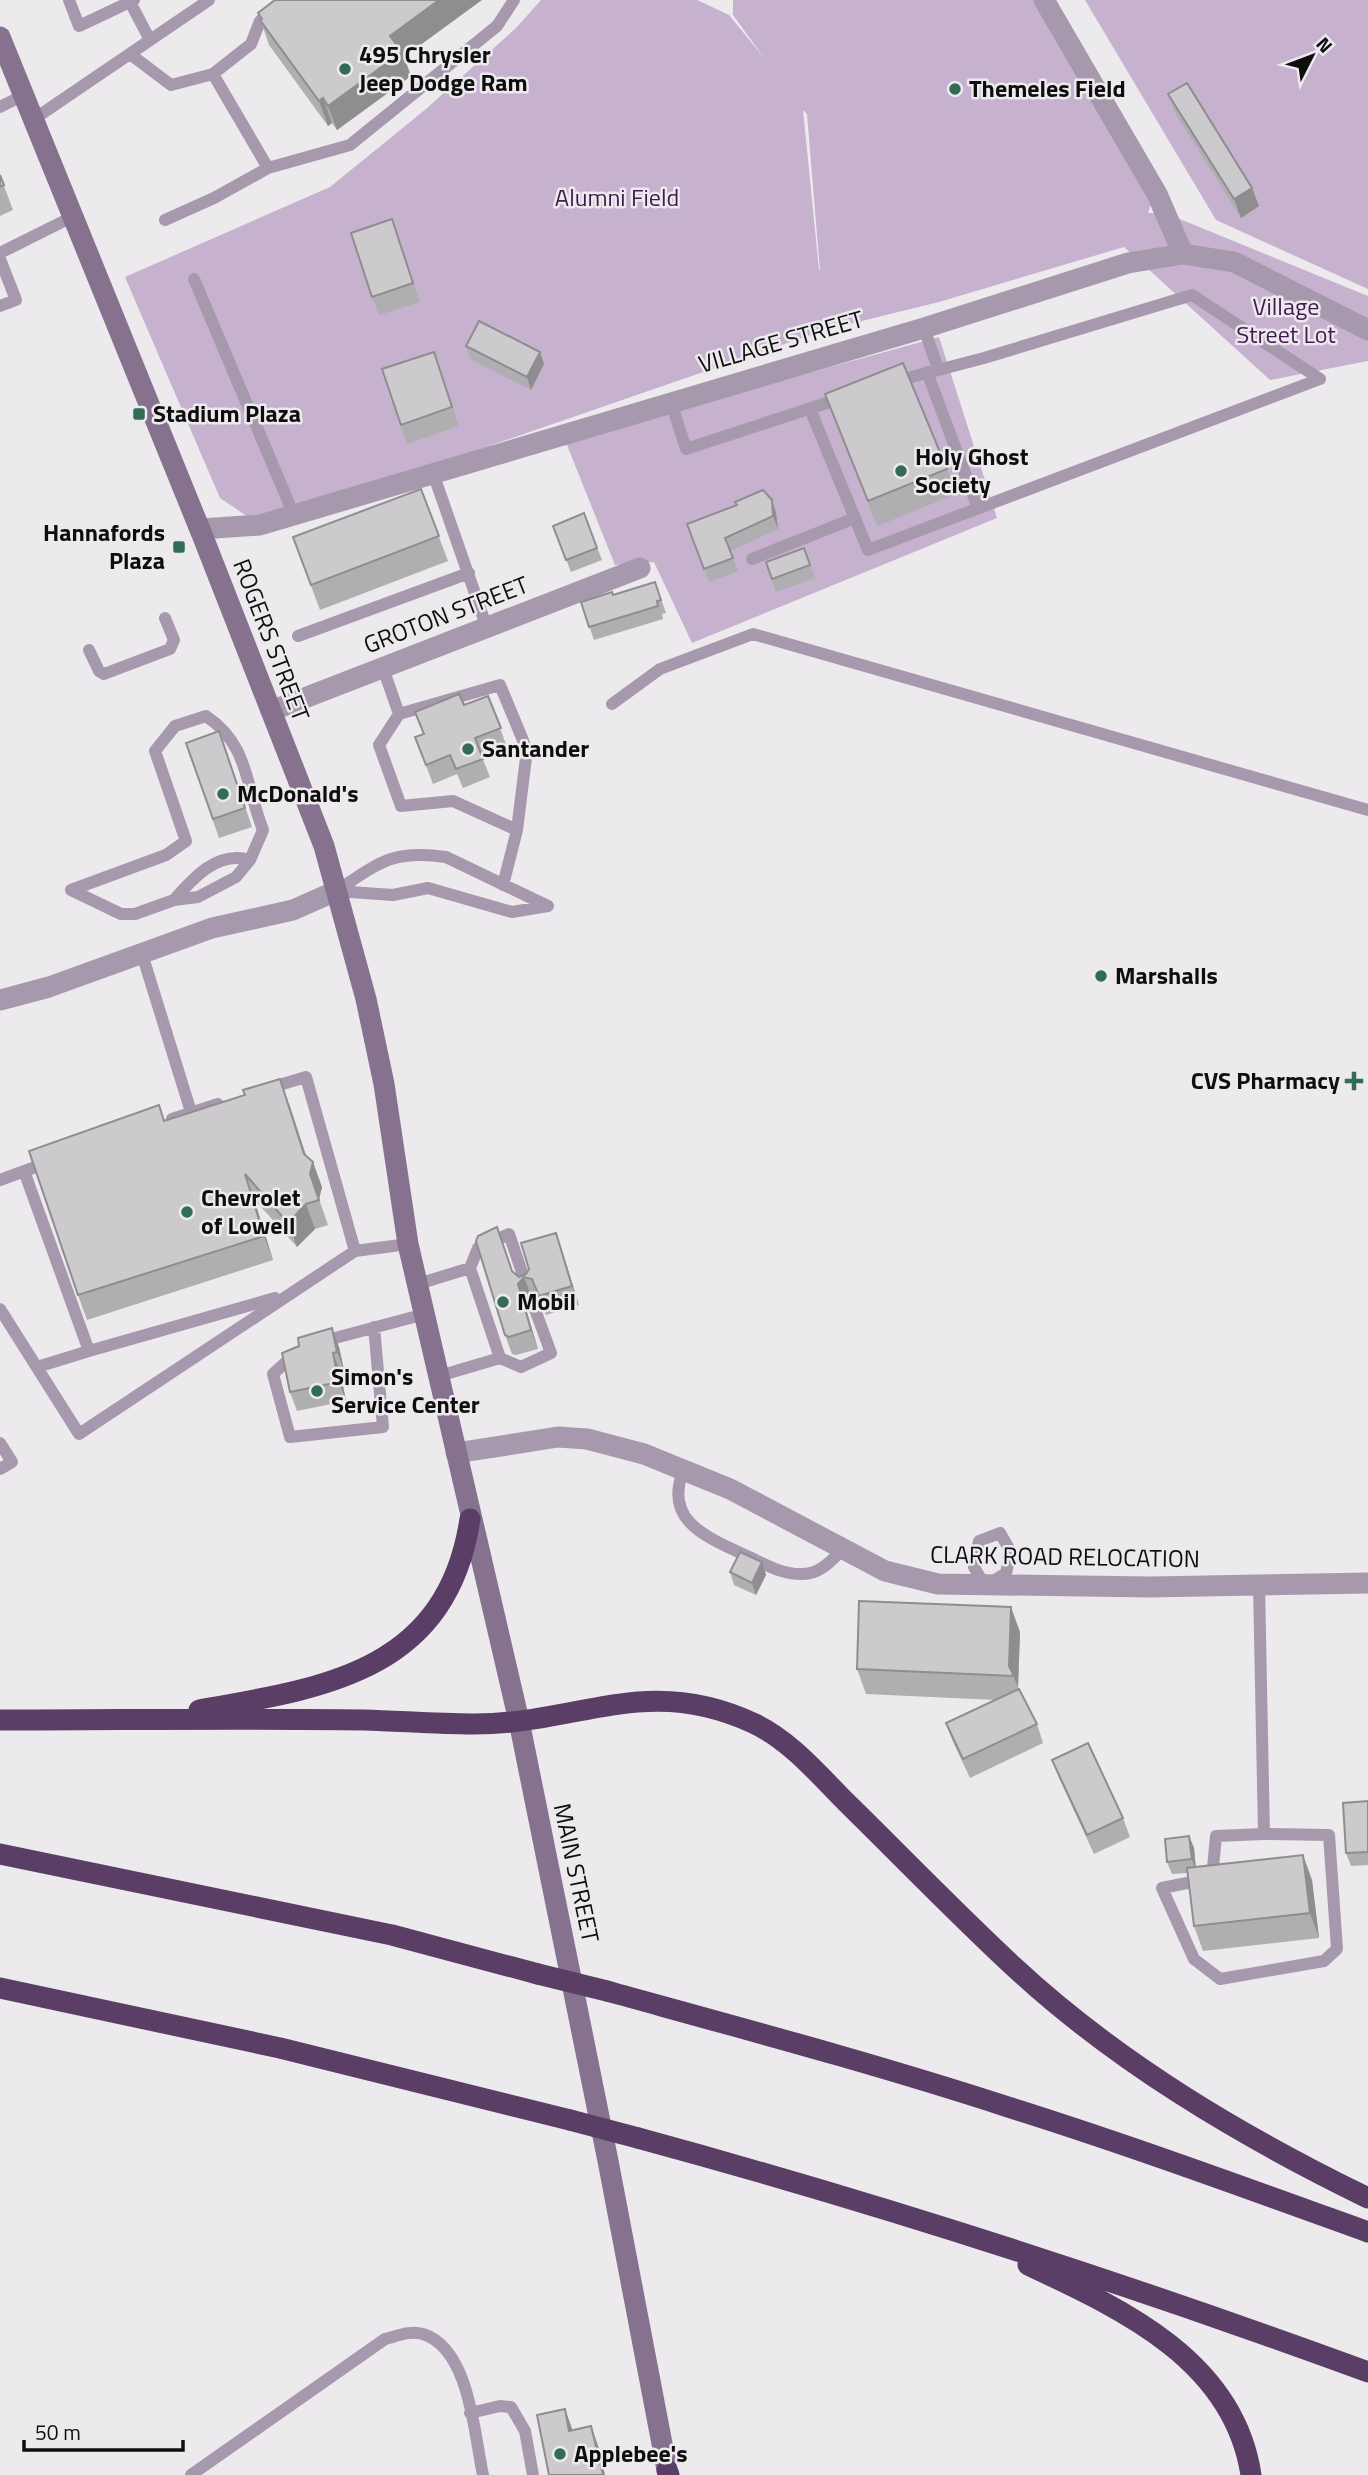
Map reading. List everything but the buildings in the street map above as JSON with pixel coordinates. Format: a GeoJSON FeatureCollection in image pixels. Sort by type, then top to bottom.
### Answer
{"type":"FeatureCollection","features":[{"type":"Feature","properties":{"kind":"highway"},"geometry":{"type":"LineString","coordinates":[[145,1719],[281,1696],[350,1676],[380,1661],[415,1634],[446,1592],[460,1562],[470,1519]]}},
{"type":"Feature","properties":{"kind":"highway"},"geometry":{"type":"LineString","coordinates":[[0,1720],[145,1719],[475,1725],[519,1721],[616,1702],[673,1700],[708,1707],[755,1724],[798,1754],[1014,1967],[1096,2036],[1191,2101],[1368,2198]]}},
{"type":"Feature","properties":{"kind":"highway"},"geometry":{"type":"LineString","coordinates":[[0,1854],[392,1935],[607,1991],[849,2058],[1008,2107],[1164,2158],[1368,2232]]}},
{"type":"Feature","properties":{"kind":"highway"},"geometry":{"type":"LineString","coordinates":[[0,1988],[280,2048],[638,2138],[943,2226],[1240,2325],[1368,2372]]}},
{"type":"Feature","properties":{"kind":"highway"},"geometry":{"type":"LineString","coordinates":[[943,2226],[1096,2297],[1164,2339],[1198,2370],[1222,2398],[1243,2441],[1251,2475]]}},
{"type":"Feature","properties":{"kind":"main road","name":"ROGERS STREET"},"geometry":{"type":"LineString","coordinates":[[0,37],[200,529],[324,847],[366,999],[381,1072],[408,1244],[418,1284]]}},
{"type":"Feature","properties":{"kind":"main road","name":"MAIN STREET"},"geometry":{"type":"LineString","coordinates":[[418,1284],[470,1519],[519,1721],[606,2147],[668,2474]]}},
{"type":"Feature","properties":{"kind":"street"},"geometry":{"type":"LineString","coordinates":[[1044,0],[1157,194],[1182,254]]}},
{"type":"Feature","properties":{"kind":"street","name":"VILLAGE STREET"},"geometry":{"type":"LineString","coordinates":[[200,529],[260,525],[924,328],[1128,263],[1182,254],[1234,262],[1368,330]]}},
{"type":"Feature","properties":{"kind":"street","name":"GROTON STREET"},"geometry":{"type":"LineString","coordinates":[[271,711],[640,568]]}},
{"type":"Feature","properties":{"kind":"street"},"geometry":{"type":"LineString","coordinates":[[0,1000],[49,987],[212,928],[293,910],[336,891]]}},
{"type":"Feature","properties":{"kind":"street","name":"CLARK ROAD RELOCATION"},"geometry":{"type":"LineString","coordinates":[[456,1453],[534,1439],[587,1439],[644,1454],[684,1469],[885,1571],[938,1584],[985,1586],[1368,1583]]}},
{"type":"Feature","properties":{"kind":"lane"},"geometry":{"type":"LineString","coordinates":[[69,0],[79,26],[131,1],[150,40]]}},
{"type":"Feature","properties":{"kind":"lane"},"geometry":{"type":"LineString","coordinates":[[34,119],[209,0]]}},
{"type":"Feature","properties":{"kind":"lane"},"geometry":{"type":"LineString","coordinates":[[130,54],[171,85],[213,74],[251,44],[260,21],[287,0]]}},
{"type":"Feature","properties":{"kind":"lane"},"geometry":{"type":"LineString","coordinates":[[165,220],[214,198],[268,168],[350,145],[497,26],[513,0]]}},
{"type":"Feature","properties":{"kind":"lane"},"geometry":{"type":"LineString","coordinates":[[213,74],[268,168]]}},
{"type":"Feature","properties":{"kind":"lane"},"geometry":{"type":"LineString","coordinates":[[0,107],[24,95]]}},
{"type":"Feature","properties":{"kind":"lane"},"geometry":{"type":"LineString","coordinates":[[0,253],[74,216]]}},
{"type":"Feature","properties":{"kind":"lane"},"geometry":{"type":"LineString","coordinates":[[0,259],[16,300],[0,306]]}},
{"type":"Feature","properties":{"kind":"lane"},"geometry":{"type":"LineString","coordinates":[[194,279],[294,515]]}},
{"type":"Feature","properties":{"kind":"lane"},"geometry":{"type":"LineString","coordinates":[[810,409],[867,550],[1320,379],[1192,295],[888,383]]}},
{"type":"Feature","properties":{"kind":"lane"},"geometry":{"type":"LineString","coordinates":[[924,328],[933,371],[978,508]]}},
{"type":"Feature","properties":{"kind":"lane"},"geometry":{"type":"LineString","coordinates":[[671,402],[686,449],[849,396]]}},
{"type":"Feature","properties":{"kind":"lane"},"geometry":{"type":"LineString","coordinates":[[433,473],[487,628]]}},
{"type":"Feature","properties":{"kind":"lane"},"geometry":{"type":"LineString","coordinates":[[752,559],[855,519]]}},
{"type":"Feature","properties":{"kind":"lane"},"geometry":{"type":"LineString","coordinates":[[298,636],[469,573]]}},
{"type":"Feature","properties":{"kind":"lane"},"geometry":{"type":"LineString","coordinates":[[89,650],[99,671],[104,674],[170,649],[174,640],[165,618]]}},
{"type":"Feature","properties":{"kind":"lane"},"geometry":{"type":"LineString","coordinates":[[612,704],[660,669],[753,634],[1368,810]]}},
{"type":"Feature","properties":{"kind":"lane"},"geometry":{"type":"LineString","coordinates":[[383,668],[399,714]]}},
{"type":"Feature","properties":{"kind":"lane"},"geometry":{"type":"LineString","coordinates":[[503,885],[517,830],[527,750],[500,685],[399,714],[379,746],[401,806],[453,801],[517,830]]}},
{"type":"Feature","properties":{"kind":"lane"},"geometry":{"type":"LineString","coordinates":[[206,716],[226,729],[239,751],[263,830],[250,860],[236,877],[198,897],[174,900],[135,914],[121,914],[71,890],[166,855],[186,841],[155,751],[175,726],[206,716]]}},
{"type":"Feature","properties":{"kind":"lane"},"geometry":{"type":"LineString","coordinates":[[411,854],[446,857],[548,906],[512,912],[428,888],[393,895],[336,891],[386,858],[411,854]]}},
{"type":"Feature","properties":{"kind":"lane"},"geometry":{"type":"LineString","coordinates":[[174,900],[206,867],[239,857],[250,860]]}},
{"type":"Feature","properties":{"kind":"lane"},"geometry":{"type":"LineString","coordinates":[[142,954],[191,1112]]}},
{"type":"Feature","properties":{"kind":"lane"},"geometry":{"type":"LineString","coordinates":[[255,1092],[306,1077],[355,1251]]}},
{"type":"Feature","properties":{"kind":"lane"},"geometry":{"type":"LineString","coordinates":[[153,1125],[229,1100]]}},
{"type":"Feature","properties":{"kind":"lane"},"geometry":{"type":"LineString","coordinates":[[0,1180],[62,1158]]}},
{"type":"Feature","properties":{"kind":"lane"},"geometry":{"type":"LineString","coordinates":[[24,1171],[89,1351]]}},
{"type":"Feature","properties":{"kind":"lane"},"geometry":{"type":"LineString","coordinates":[[500,1358],[470,1268],[478,1248],[509,1234],[527,1287]]}},
{"type":"Feature","properties":{"kind":"lane"},"geometry":{"type":"LineString","coordinates":[[0,1309],[79,1434],[355,1251],[408,1244]]}},
{"type":"Feature","properties":{"kind":"lane"},"geometry":{"type":"LineString","coordinates":[[418,1284],[470,1268]]}},
{"type":"Feature","properties":{"kind":"lane"},"geometry":{"type":"LineString","coordinates":[[37,1367],[289,1293]]}},
{"type":"Feature","properties":{"kind":"lane"},"geometry":{"type":"LineString","coordinates":[[439,1376],[500,1358],[520,1367],[551,1353],[533,1304]]}},
{"type":"Feature","properties":{"kind":"lane"},"geometry":{"type":"LineString","coordinates":[[374,1327],[383,1427],[290,1437],[273,1374],[300,1349],[374,1327],[425,1314]]}},
{"type":"Feature","properties":{"kind":"lane"},"geometry":{"type":"LineString","coordinates":[[0,1443],[12,1462],[0,1469]]}},
{"type":"Feature","properties":{"kind":"lane"},"geometry":{"type":"LineString","coordinates":[[684,1469],[677,1486],[679,1506],[690,1523],[709,1538],[782,1572],[804,1574],[821,1570],[843,1549]]}},
{"type":"Feature","properties":{"kind":"lane"},"geometry":{"type":"LineString","coordinates":[[1259,1585],[1264,1834]]}},
{"type":"Feature","properties":{"kind":"lane"},"geometry":{"type":"LineString","coordinates":[[1264,1834],[1329,1835],[1337,1949],[1324,1961],[1220,1979],[1194,1959],[1162,1888],[1212,1878],[1216,1836],[1264,1834]]}},
{"type":"Feature","properties":{"kind":"lane"},"geometry":{"type":"LineString","coordinates":[[191,2475],[385,2339],[404,2334],[422,2334],[440,2343],[460,2368],[483,2475]]}},
{"type":"Feature","properties":{"kind":"lane"},"geometry":{"type":"LineString","coordinates":[[470,2413],[500,2406],[511,2407],[524,2431],[533,2475]]}},
{"type":"Feature","properties":{"kind":"green space","name":"Alumni Field"},"geometry":{"type":"Polygon","coordinates":[[[541,0],[697,0],[729,15],[765,59],[733,15],[733,0],[1038,0],[1151,203],[1148,213],[1165,213],[1368,296],[1368,361],[1270,380],[1124,247],[939,302],[825,330],[260,525],[220,498],[125,277],[330,187],[426,109],[516,28],[541,0]],[[803,110],[820,271],[807,114],[803,110]]]}},
{"type":"Feature","properties":{"kind":"green space"},"geometry":{"type":"Polygon","coordinates":[[[1085,0],[1368,0],[1368,289],[1216,220],[1085,0]]]}},
{"type":"Feature","properties":{"kind":"green space"},"geometry":{"type":"Polygon","coordinates":[[[939,337],[997,518],[692,643],[654,562],[615,565],[565,440],[939,337]]]}},
{"type":"Feature","properties":{"kind":"place","name":"495 Chrysler Jeep Dodge Ram"},"geometry":{"type":"Point","coordinates":[345,69]}},
{"type":"Feature","properties":{"kind":"place","name":"Themeles Field"},"geometry":{"type":"Point","coordinates":[955,89]}},
{"type":"Feature","properties":{"kind":"place","name":"Stadium Plaza"},"geometry":{"type":"Point","coordinates":[139,414]}},
{"type":"Feature","properties":{"kind":"place","name":"Holy Ghost Society"},"geometry":{"type":"Point","coordinates":[901,471]}},
{"type":"Feature","properties":{"kind":"place","name":"Hannafords Plaza"},"geometry":{"type":"Point","coordinates":[179,547]}},
{"type":"Feature","properties":{"kind":"place","name":"Santander"},"geometry":{"type":"Point","coordinates":[468,749]}},
{"type":"Feature","properties":{"kind":"place","name":"McDonald's"},"geometry":{"type":"Point","coordinates":[223,794]}},
{"type":"Feature","properties":{"kind":"place","name":"Marshalls"},"geometry":{"type":"Point","coordinates":[1101,976]}},
{"type":"Feature","properties":{"kind":"place","name":"CVS Pharmacy"},"geometry":{"type":"Point","coordinates":[1354,1081]}},
{"type":"Feature","properties":{"kind":"place","name":"Chevrolet of Lowell"},"geometry":{"type":"Point","coordinates":[187,1212]}},
{"type":"Feature","properties":{"kind":"place","name":"Mobil"},"geometry":{"type":"Point","coordinates":[503,1302]}},
{"type":"Feature","properties":{"kind":"place","name":"Simon's Service Center"},"geometry":{"type":"Point","coordinates":[317,1391]}},
{"type":"Feature","properties":{"kind":"place","name":"Applebee's"},"geometry":{"type":"Point","coordinates":[560,2454]}},
{"type":"Feature","properties":{"kind":"park label","name":"Village Street Lot"},"geometry":{"type":"Point","coordinates":[1286,321]}}]}
